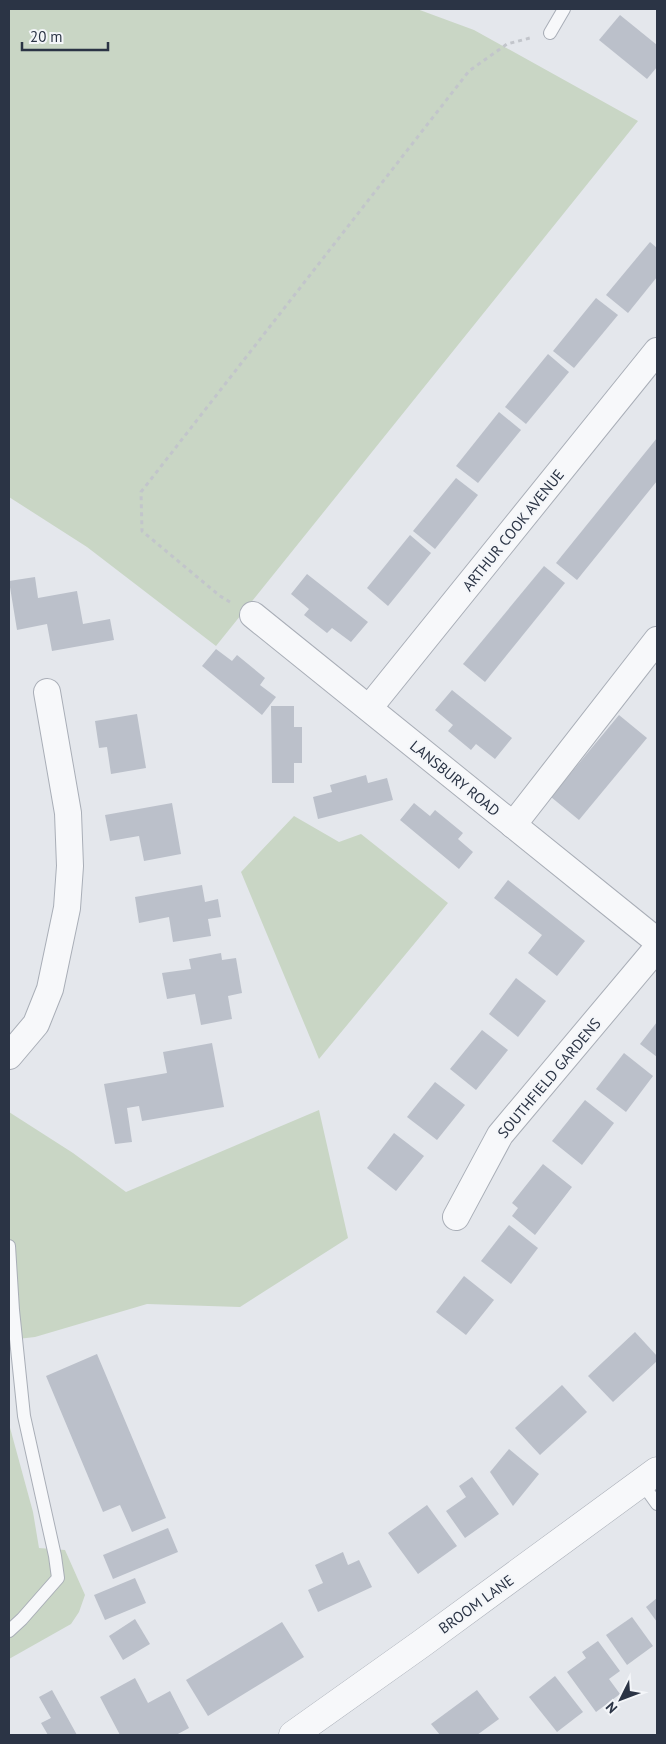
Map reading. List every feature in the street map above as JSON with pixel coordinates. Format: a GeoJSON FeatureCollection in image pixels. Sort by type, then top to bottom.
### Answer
{"type":"FeatureCollection","features":[{"type":"Feature","properties":{"kind":"street","name":"ARTHUR COOK AVENUE"},"geometry":{"type":"LineString","coordinates":[[369,708],[657,351]]}},
{"type":"Feature","properties":{"kind":"street","name":"LANSBURY ROAD"},"geometry":{"type":"LineString","coordinates":[[253,615],[657,941]]}},
{"type":"Feature","properties":{"kind":"street"},"geometry":{"type":"LineString","coordinates":[[513,825],[655,647]]}},
{"type":"Feature","properties":{"kind":"street"},"geometry":{"type":"LineString","coordinates":[[9,1056],[36,1024],[50,989],[67,908],[70,866],[68,813],[47,692]]}},
{"type":"Feature","properties":{"kind":"street","name":"SOUTHFIELD GARDENS"},"geometry":{"type":"LineString","coordinates":[[456,1217],[500,1135],[657,948]]}},
{"type":"Feature","properties":{"kind":"street","name":"BROOM LANE"},"geometry":{"type":"LineString","coordinates":[[292,1735],[652,1486]]}},
{"type":"Feature","properties":{"kind":"lane"},"geometry":{"type":"LineString","coordinates":[[550,33],[564,9]]}},
{"type":"Feature","properties":{"kind":"lane"},"geometry":{"type":"LineString","coordinates":[[9,1246],[24,1416],[55,1556],[58,1578],[22,1620],[9,1631]]}},
{"type":"Feature","properties":{"kind":"path"},"geometry":{"type":"LineString","coordinates":[[253,615],[220,596],[142,531],[142,492],[469,71],[507,44],[550,33]]}},
{"type":"Feature","properties":{"kind":"green space"},"geometry":{"type":"Polygon","coordinates":[[[9,9],[417,9],[474,30],[638,121],[216,646],[87,547],[9,497],[9,9]]]}},
{"type":"Feature","properties":{"kind":"green space"},"geometry":{"type":"Polygon","coordinates":[[[294,816],[339,842],[361,834],[448,903],[319,1059],[241,872],[294,816]]]}},
{"type":"Feature","properties":{"kind":"green space"},"geometry":{"type":"Polygon","coordinates":[[[319,1110],[348,1238],[240,1307],[147,1304],[35,1337],[9,1340],[9,1112],[73,1153],[126,1192],[319,1110]]]}},
{"type":"Feature","properties":{"kind":"green space"},"geometry":{"type":"Polygon","coordinates":[[[9,1424],[33,1512],[39,1548],[65,1550],[85,1595],[79,1612],[71,1624],[9,1659],[9,1424]]]}},
{"type":"Feature","properties":{"kind":"building"},"geometry":{"type":"Polygon","coordinates":[[[620,15],[657,45],[657,67],[647,79],[599,40],[620,15]]]}},
{"type":"Feature","properties":{"kind":"building"},"geometry":{"type":"Polygon","coordinates":[[[650,242],[657,248],[657,277],[628,313],[606,295],[650,242]]]}},
{"type":"Feature","properties":{"kind":"building"},"geometry":{"type":"Polygon","coordinates":[[[596,298],[618,315],[574,368],[553,351],[596,298]]]}},
{"type":"Feature","properties":{"kind":"building"},"geometry":{"type":"Polygon","coordinates":[[[548,354],[569,372],[526,424],[505,407],[548,354]]]}},
{"type":"Feature","properties":{"kind":"building"},"geometry":{"type":"Polygon","coordinates":[[[499,412],[521,430],[478,483],[456,466],[499,412]]]}},
{"type":"Feature","properties":{"kind":"building"},"geometry":{"type":"Polygon","coordinates":[[[657,438],[657,481],[577,580],[556,563],[657,438]]]}},
{"type":"Feature","properties":{"kind":"building"},"geometry":{"type":"Polygon","coordinates":[[[456,478],[478,495],[435,549],[413,531],[456,478]]]}},
{"type":"Feature","properties":{"kind":"building"},"geometry":{"type":"Polygon","coordinates":[[[410,535],[431,553],[388,606],[367,588],[410,535]]]}},
{"type":"Feature","properties":{"kind":"building"},"geometry":{"type":"Polygon","coordinates":[[[544,566],[565,583],[485,682],[463,664],[544,566]]]}},
{"type":"Feature","properties":{"kind":"building"},"geometry":{"type":"Polygon","coordinates":[[[307,574],[368,622],[351,642],[332,628],[327,633],[304,615],[309,609],[291,594],[307,574]]]}},
{"type":"Feature","properties":{"kind":"building"},"geometry":{"type":"Polygon","coordinates":[[[35,577],[38,598],[77,591],[83,624],[110,619],[114,640],[52,651],[47,624],[17,630],[9,581],[35,577]]]}},
{"type":"Feature","properties":{"kind":"building"},"geometry":{"type":"Polygon","coordinates":[[[216,649],[232,661],[237,655],[265,678],[260,685],[276,697],[262,715],[202,666],[216,649]]]}},
{"type":"Feature","properties":{"kind":"building"},"geometry":{"type":"Polygon","coordinates":[[[452,690],[512,738],[495,759],[476,744],[471,750],[448,731],[453,725],[435,710],[452,690]]]}},
{"type":"Feature","properties":{"kind":"building"},"geometry":{"type":"Polygon","coordinates":[[[271,706],[294,706],[294,727],[302,727],[302,763],[294,763],[294,783],[272,783],[271,706]]]}},
{"type":"Feature","properties":{"kind":"building"},"geometry":{"type":"Polygon","coordinates":[[[137,714],[146,768],[111,774],[107,747],[99,748],[95,721],[137,714]]]}},
{"type":"Feature","properties":{"kind":"building"},"geometry":{"type":"Polygon","coordinates":[[[619,715],[647,738],[579,820],[551,797],[619,715]]]}},
{"type":"Feature","properties":{"kind":"building"},"geometry":{"type":"Polygon","coordinates":[[[366,775],[368,783],[387,778],[393,800],[318,819],[313,797],[332,792],[330,785],[366,775]]]}},
{"type":"Feature","properties":{"kind":"building"},"geometry":{"type":"Polygon","coordinates":[[[172,803],[181,854],[144,861],[139,836],[110,841],[105,815],[172,803]]]}},
{"type":"Feature","properties":{"kind":"building"},"geometry":{"type":"Polygon","coordinates":[[[414,803],[430,816],[435,810],[463,833],[458,839],[473,852],[459,869],[400,820],[414,803]]]}},
{"type":"Feature","properties":{"kind":"building"},"geometry":{"type":"Polygon","coordinates":[[[508,880],[585,941],[557,976],[528,953],[542,935],[494,898],[508,880]]]}},
{"type":"Feature","properties":{"kind":"building"},"geometry":{"type":"Polygon","coordinates":[[[202,885],[205,902],[218,899],[221,917],[208,919],[211,936],[173,942],[169,917],[139,923],[135,897],[202,885]]]}},
{"type":"Feature","properties":{"kind":"building"},"geometry":{"type":"Polygon","coordinates":[[[221,953],[222,960],[236,958],[242,993],[228,996],[232,1019],[201,1025],[195,994],[167,999],[162,973],[191,969],[189,959],[221,953]]]}},
{"type":"Feature","properties":{"kind":"building"},"geometry":{"type":"Polygon","coordinates":[[[516,978],[546,1001],[518,1037],[489,1014],[516,978]]]}},
{"type":"Feature","properties":{"kind":"building"},"geometry":{"type":"Polygon","coordinates":[[[657,1022],[657,1057],[640,1044],[657,1022]]]}},
{"type":"Feature","properties":{"kind":"building"},"geometry":{"type":"Polygon","coordinates":[[[482,1030],[508,1050],[476,1090],[450,1069],[482,1030]]]}},
{"type":"Feature","properties":{"kind":"building"},"geometry":{"type":"Polygon","coordinates":[[[212,1043],[224,1107],[142,1121],[139,1106],[127,1108],[132,1142],[115,1144],[104,1084],[167,1073],[163,1052],[212,1043]]]}},
{"type":"Feature","properties":{"kind":"building"},"geometry":{"type":"Polygon","coordinates":[[[624,1053],[653,1076],[626,1112],[596,1089],[624,1053]]]}},
{"type":"Feature","properties":{"kind":"building"},"geometry":{"type":"Polygon","coordinates":[[[435,1082],[465,1105],[437,1140],[407,1117],[435,1082]]]}},
{"type":"Feature","properties":{"kind":"building"},"geometry":{"type":"Polygon","coordinates":[[[585,1100],[614,1123],[582,1165],[552,1141],[585,1100]]]}},
{"type":"Feature","properties":{"kind":"building"},"geometry":{"type":"Polygon","coordinates":[[[394,1133],[424,1156],[396,1191],[367,1168],[394,1133]]]}},
{"type":"Feature","properties":{"kind":"building"},"geometry":{"type":"Polygon","coordinates":[[[543,1164],[572,1187],[535,1235],[512,1216],[518,1208],[512,1203],[543,1164]]]}},
{"type":"Feature","properties":{"kind":"building"},"geometry":{"type":"Polygon","coordinates":[[[509,1225],[538,1248],[511,1284],[481,1261],[509,1225]]]}},
{"type":"Feature","properties":{"kind":"building"},"geometry":{"type":"Polygon","coordinates":[[[464,1276],[494,1300],[466,1335],[436,1312],[464,1276]]]}},
{"type":"Feature","properties":{"kind":"building"},"geometry":{"type":"Polygon","coordinates":[[[635,1332],[657,1356],[657,1361],[613,1402],[588,1376],[635,1332]]]}},
{"type":"Feature","properties":{"kind":"building"},"geometry":{"type":"Polygon","coordinates":[[[97,1354],[166,1518],[132,1532],[120,1505],[103,1512],[46,1376],[97,1354]]]}},
{"type":"Feature","properties":{"kind":"building"},"geometry":{"type":"Polygon","coordinates":[[[562,1385],[587,1412],[540,1455],[515,1428],[562,1385]]]}},
{"type":"Feature","properties":{"kind":"building"},"geometry":{"type":"Polygon","coordinates":[[[509,1449],[539,1474],[513,1506],[490,1472],[509,1449]]]}},
{"type":"Feature","properties":{"kind":"building"},"geometry":{"type":"Polygon","coordinates":[[[472,1477],[499,1514],[465,1538],[446,1511],[466,1497],[459,1486],[472,1477]]]}},
{"type":"Feature","properties":{"kind":"building"},"geometry":{"type":"Polygon","coordinates":[[[427,1505],[457,1546],[418,1574],[388,1533],[427,1505]]]}},
{"type":"Feature","properties":{"kind":"building"},"geometry":{"type":"Polygon","coordinates":[[[168,1528],[178,1552],[113,1579],[103,1555],[168,1528]]]}},
{"type":"Feature","properties":{"kind":"building"},"geometry":{"type":"Polygon","coordinates":[[[343,1552],[348,1565],[359,1560],[372,1587],[318,1612],[308,1590],[323,1583],[315,1565],[343,1552]]]}},
{"type":"Feature","properties":{"kind":"building"},"geometry":{"type":"Polygon","coordinates":[[[135,1578],[146,1603],[105,1620],[94,1595],[135,1578]]]}},
{"type":"Feature","properties":{"kind":"building"},"geometry":{"type":"Polygon","coordinates":[[[657,1598],[657,1622],[646,1607],[657,1598]]]}},
{"type":"Feature","properties":{"kind":"building"},"geometry":{"type":"Polygon","coordinates":[[[632,1617],[653,1646],[627,1665],[606,1635],[632,1617]]]}},
{"type":"Feature","properties":{"kind":"building"},"geometry":{"type":"Polygon","coordinates":[[[135,1619],[150,1644],[123,1660],[109,1636],[135,1619]]]}},
{"type":"Feature","properties":{"kind":"building"},"geometry":{"type":"Polygon","coordinates":[[[282,1622],[304,1657],[208,1716],[186,1680],[282,1622]]]}},
{"type":"Feature","properties":{"kind":"building"},"geometry":{"type":"Polygon","coordinates":[[[598,1641],[620,1671],[609,1679],[620,1694],[596,1712],[567,1672],[586,1658],[582,1652],[598,1641]]]}},
{"type":"Feature","properties":{"kind":"building"},"geometry":{"type":"Polygon","coordinates":[[[555,1676],[583,1712],[557,1732],[529,1697],[555,1676]]]}},
{"type":"Feature","properties":{"kind":"building"},"geometry":{"type":"Polygon","coordinates":[[[135,1678],[148,1703],[170,1691],[189,1728],[176,1735],[120,1735],[100,1697],[135,1678]]]}},
{"type":"Feature","properties":{"kind":"building"},"geometry":{"type":"Polygon","coordinates":[[[52,1690],[77,1735],[48,1735],[41,1723],[51,1718],[39,1697],[52,1690]]]}},
{"type":"Feature","properties":{"kind":"building"},"geometry":{"type":"Polygon","coordinates":[[[477,1690],[499,1719],[477,1735],[440,1735],[431,1724],[477,1690]]]}}]}
